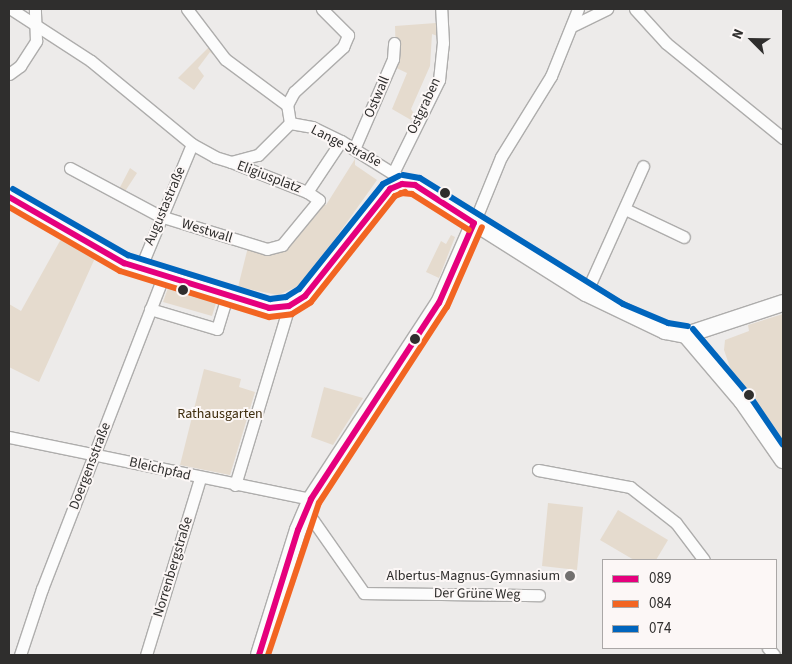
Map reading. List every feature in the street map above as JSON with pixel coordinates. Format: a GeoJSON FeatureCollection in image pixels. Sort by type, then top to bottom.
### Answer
{"type":"FeatureCollection","features":[{"type":"Feature","properties":{"kind":"main road","name":"Lange Straße"},"geometry":{"type":"LineString","coordinates":[[398,177],[415,185],[586,293],[665,331],[686,335]]}},
{"type":"Feature","properties":{"kind":"main road"},"geometry":{"type":"LineString","coordinates":[[9,197],[105,254],[140,269],[268,308],[290,306],[305,296],[390,190],[398,177]]}},
{"type":"Feature","properties":{"kind":"main road"},"geometry":{"type":"LineString","coordinates":[[259,655],[304,514],[311,499],[438,303],[474,222]]}},
{"type":"Feature","properties":{"kind":"main road"},"geometry":{"type":"LineString","coordinates":[[783,303],[686,335],[742,401],[783,460]]}},
{"type":"Feature","properties":{"kind":"street"},"geometry":{"type":"LineString","coordinates":[[11,9],[91,61],[192,144],[231,162],[258,154],[290,123],[286,105],[225,59],[187,9]]}},
{"type":"Feature","properties":{"kind":"street"},"geometry":{"type":"LineString","coordinates":[[9,74],[20,66],[36,41],[35,9]]}},
{"type":"Feature","properties":{"kind":"street"},"geometry":{"type":"LineString","coordinates":[[286,105],[294,92],[343,47],[348,35],[322,9]]}},
{"type":"Feature","properties":{"kind":"street","name":"Ostgraben"},"geometry":{"type":"LineString","coordinates":[[398,177],[439,80],[443,44],[441,9]]}},
{"type":"Feature","properties":{"kind":"street"},"geometry":{"type":"LineString","coordinates":[[474,222],[500,157],[551,76],[574,25],[578,9]]}},
{"type":"Feature","properties":{"kind":"street"},"geometry":{"type":"LineString","coordinates":[[574,25],[607,9]]}},
{"type":"Feature","properties":{"kind":"street"},"geometry":{"type":"LineString","coordinates":[[635,9],[666,43],[783,138]]}},
{"type":"Feature","properties":{"kind":"street","name":"Ostwall"},"geometry":{"type":"LineString","coordinates":[[354,149],[393,60],[394,43]]}},
{"type":"Feature","properties":{"kind":"street","name":"Lange Straße"},"geometry":{"type":"LineString","coordinates":[[290,123],[312,127],[341,141],[398,177]]}},
{"type":"Feature","properties":{"kind":"street","name":"Eligiusplatz"},"geometry":{"type":"LineString","coordinates":[[231,162],[307,192],[341,141]]}},
{"type":"Feature","properties":{"kind":"street","name":"Augustastraße"},"geometry":{"type":"LineString","coordinates":[[140,269],[160,216],[192,144]]}},
{"type":"Feature","properties":{"kind":"street"},"geometry":{"type":"LineString","coordinates":[[586,293],[644,166]]}},
{"type":"Feature","properties":{"kind":"street","name":"Westwall"},"geometry":{"type":"LineString","coordinates":[[70,168],[160,216],[267,249],[282,245],[320,200],[307,192]]}},
{"type":"Feature","properties":{"kind":"street"},"geometry":{"type":"LineString","coordinates":[[625,209],[684,237]]}},
{"type":"Feature","properties":{"kind":"street","name":"Doergensstraße"},"geometry":{"type":"LineString","coordinates":[[20,655],[94,455],[163,277]]}},
{"type":"Feature","properties":{"kind":"street"},"geometry":{"type":"LineString","coordinates":[[150,309],[217,329],[227,297]]}},
{"type":"Feature","properties":{"kind":"street"},"geometry":{"type":"LineString","coordinates":[[235,485],[290,306]]}},
{"type":"Feature","properties":{"kind":"street","name":"Bleichpfad"},"geometry":{"type":"LineString","coordinates":[[9,437],[200,478],[311,499]]}},
{"type":"Feature","properties":{"kind":"street"},"geometry":{"type":"LineString","coordinates":[[538,470],[630,486],[676,523],[703,559]]}},
{"type":"Feature","properties":{"kind":"street","name":"Norrenbergstraße"},"geometry":{"type":"LineString","coordinates":[[146,655],[200,478]]}},
{"type":"Feature","properties":{"kind":"street","name":"Der Grüne Weg"},"geometry":{"type":"LineString","coordinates":[[304,514],[310,516],[364,593],[539,595]]}},
{"type":"Feature","properties":{"kind":"green space"},"geometry":{"type":"Polygon","coordinates":[[[436,23],[440,37],[432,34],[430,66],[411,109],[415,115],[411,120],[392,109],[407,73],[392,66],[396,58],[395,26],[436,23]]]}},
{"type":"Feature","properties":{"kind":"green space"},"geometry":{"type":"Polygon","coordinates":[[[210,46],[226,65],[210,52],[198,68],[204,76],[194,90],[178,78],[210,46]]]}},
{"type":"Feature","properties":{"kind":"green space"},"geometry":{"type":"Polygon","coordinates":[[[355,159],[355,165],[377,180],[303,284],[278,295],[238,287],[248,247],[272,253],[321,201],[326,205],[355,159]]]}},
{"type":"Feature","properties":{"kind":"green space"},"geometry":{"type":"Polygon","coordinates":[[[130,168],[137,173],[122,196],[117,193],[130,168]]]}},
{"type":"Feature","properties":{"kind":"green space"},"geometry":{"type":"Polygon","coordinates":[[[451,235],[455,237],[439,278],[426,272],[441,241],[446,244],[451,235]]]}},
{"type":"Feature","properties":{"kind":"green space"},"geometry":{"type":"Polygon","coordinates":[[[61,239],[95,258],[39,382],[9,367],[9,304],[21,311],[61,239]]]}},
{"type":"Feature","properties":{"kind":"green space"},"geometry":{"type":"Polygon","coordinates":[[[168,288],[216,303],[212,316],[163,302],[168,288]]]}},
{"type":"Feature","properties":{"kind":"green space"},"geometry":{"type":"Polygon","coordinates":[[[783,314],[783,441],[744,387],[734,379],[724,350],[725,340],[749,331],[748,325],[783,314]]]}},
{"type":"Feature","properties":{"kind":"green space","name":"Rathausgarten"},"geometry":{"type":"Polygon","coordinates":[[[204,369],[241,379],[239,387],[255,392],[230,475],[180,465],[204,369]]]}},
{"type":"Feature","properties":{"kind":"green space"},"geometry":{"type":"Polygon","coordinates":[[[324,387],[363,398],[333,445],[311,437],[324,387]]]}},
{"type":"Feature","properties":{"kind":"green space"},"geometry":{"type":"Polygon","coordinates":[[[548,503],[583,507],[577,570],[542,566],[548,503]]]}},
{"type":"Feature","properties":{"kind":"green space"},"geometry":{"type":"Polygon","coordinates":[[[618,510],[668,540],[657,559],[632,559],[600,540],[618,510]]]}},
{"type":"Feature","properties":{"kind":"transit line","name":"074"},"geometry":{"type":"LineString","coordinates":[[403,175],[420,178],[623,304],[668,323],[688,326]]}},
{"type":"Feature","properties":{"kind":"transit line","name":"074"},"geometry":{"type":"LineString","coordinates":[[13,189],[128,255],[270,299],[286,297],[299,289],[383,184],[399,176]]}},
{"type":"Feature","properties":{"kind":"transit line","name":"089"},"geometry":{"type":"LineString","coordinates":[[402,184],[415,185],[474,223]]}},
{"type":"Feature","properties":{"kind":"transit line","name":"089"},"geometry":{"type":"LineString","coordinates":[[9,197],[124,263],[269,308],[289,306],[305,296],[390,189],[402,184]]}},
{"type":"Feature","properties":{"kind":"transit line","name":"084"},"geometry":{"type":"LineString","coordinates":[[9,207],[120,271],[269,317],[292,314],[311,302],[395,196],[405,192]]}},
{"type":"Feature","properties":{"kind":"transit line","name":"084"},"geometry":{"type":"LineString","coordinates":[[401,193],[412,194],[469,230]]}},
{"type":"Feature","properties":{"kind":"transit line","name":"089"},"geometry":{"type":"LineString","coordinates":[[259,655],[298,530],[311,499],[439,303],[474,223]]}},
{"type":"Feature","properties":{"kind":"transit line","name":"084"},"geometry":{"type":"LineString","coordinates":[[268,655],[319,503],[447,307],[482,227]]}},
{"type":"Feature","properties":{"kind":"transit line","name":"074"},"geometry":{"type":"LineString","coordinates":[[693,329],[749,395],[783,445]]}},
{"type":"Feature","properties":{"kind":"place","name":"Albertus-Magnus-Gymnasium"},"geometry":{"type":"Point","coordinates":[570,576]}}]}
